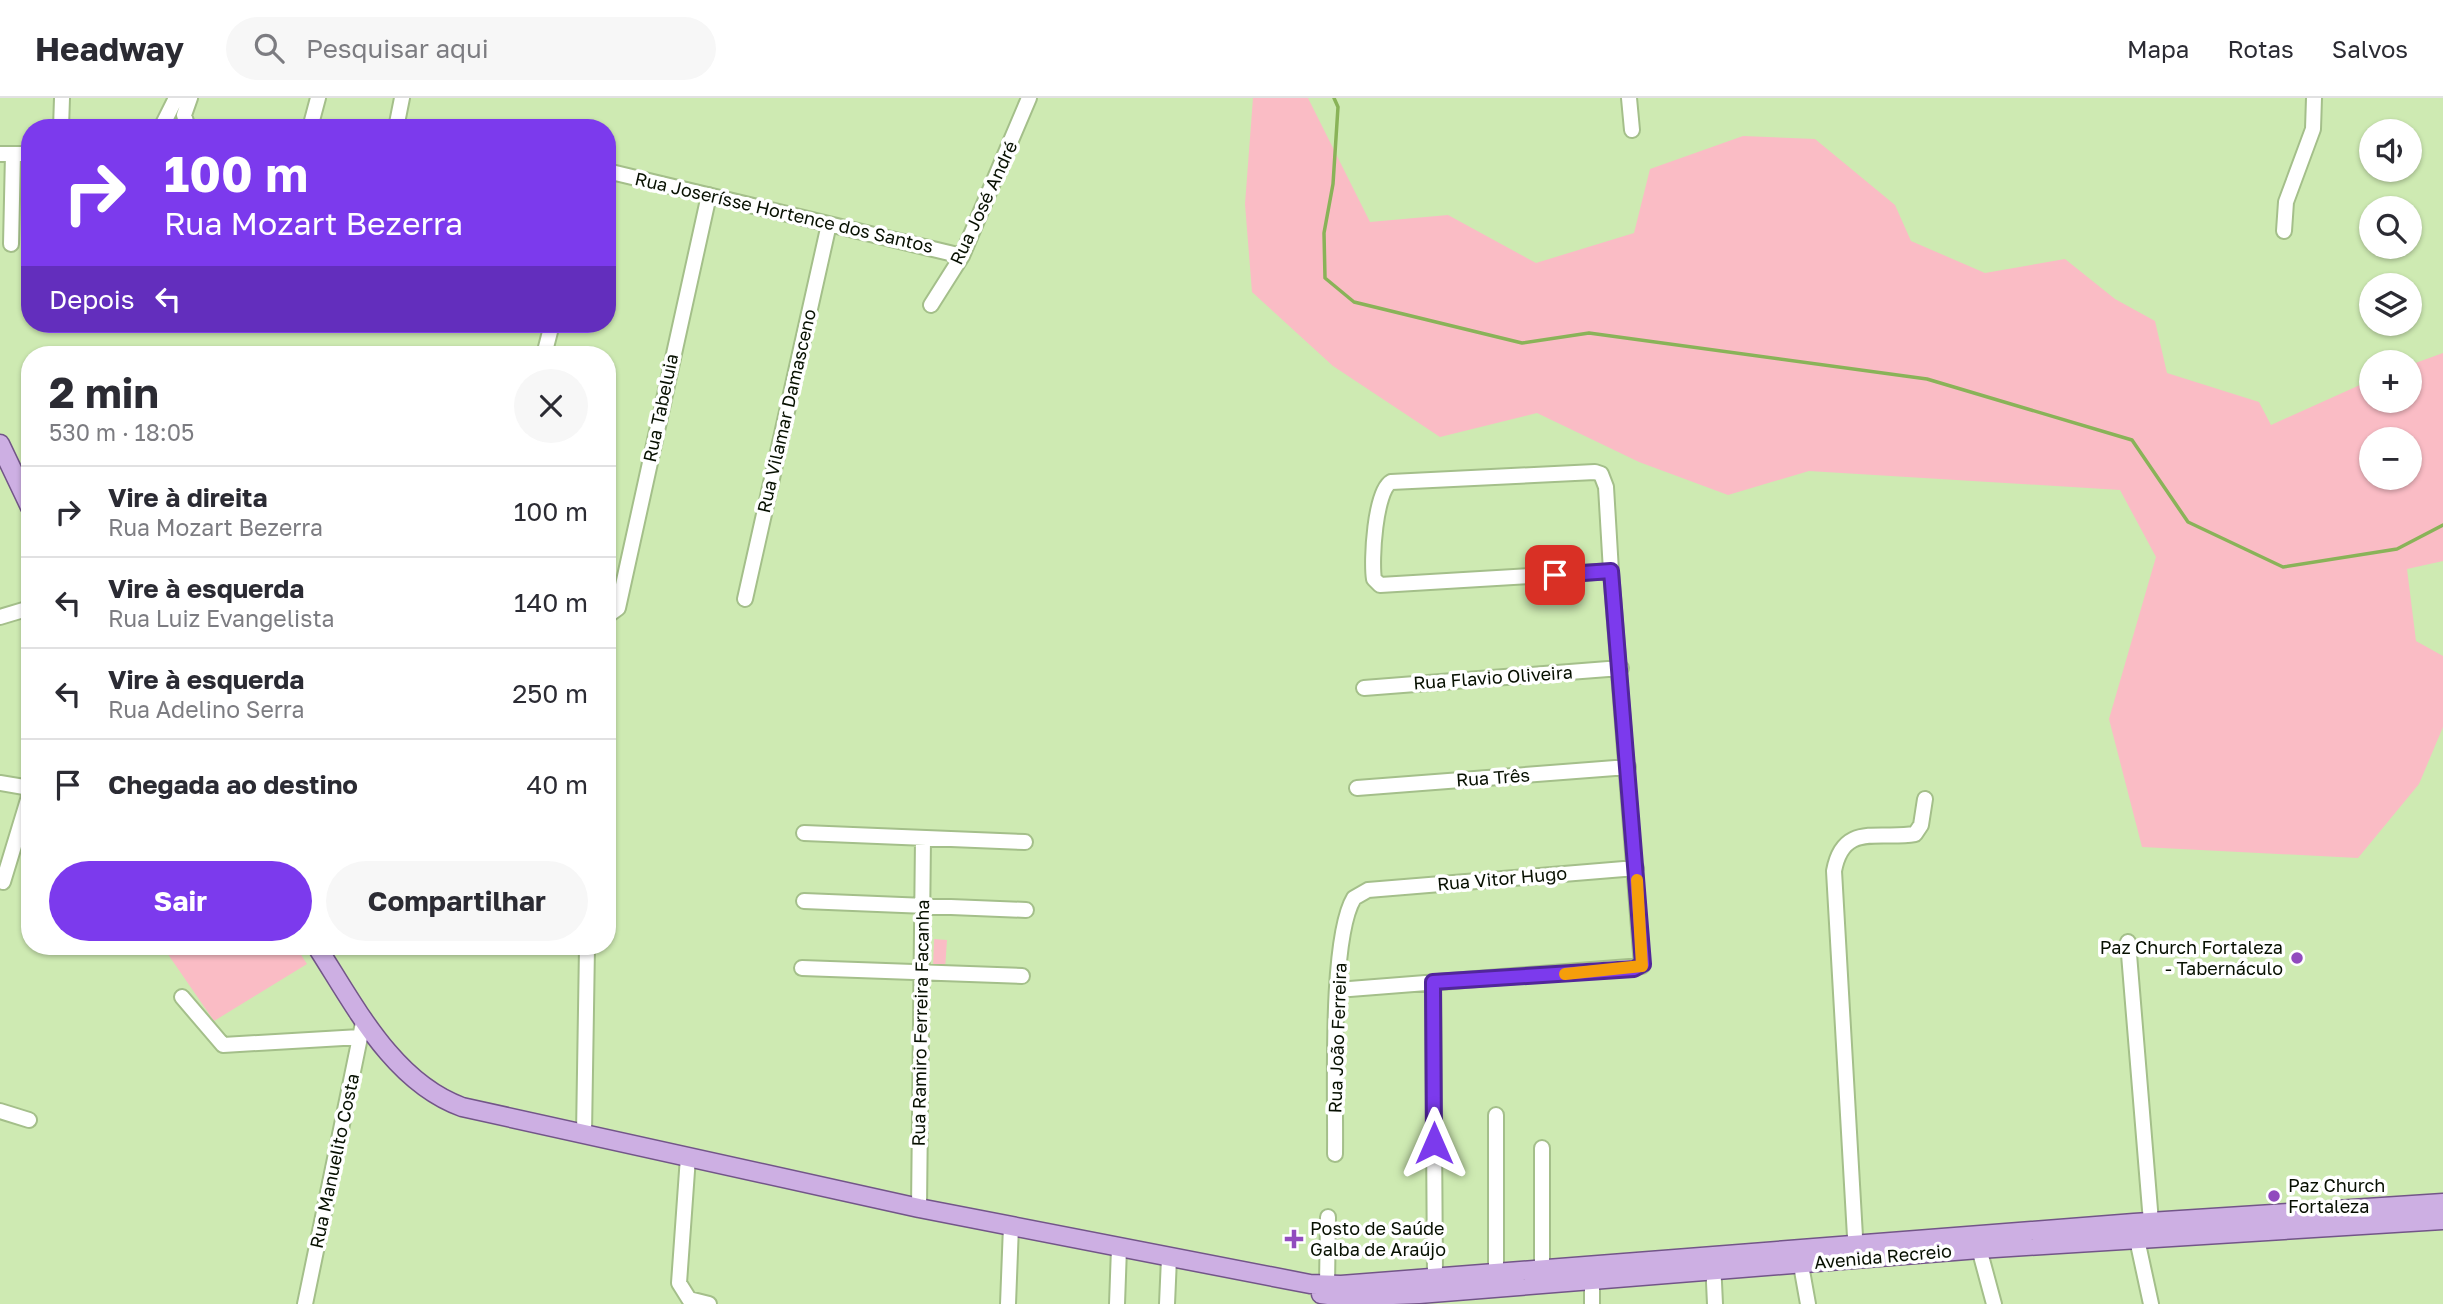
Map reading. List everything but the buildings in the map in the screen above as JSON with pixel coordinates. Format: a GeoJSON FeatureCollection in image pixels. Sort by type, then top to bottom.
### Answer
{"type":"FeatureCollection","features":[{"type":"Feature","properties":{"kind":"main road"},"geometry":{"type":"LineString","coordinates":[[0,444],[21,488]]}},
{"type":"Feature","properties":{"kind":"main road"},"geometry":{"type":"LineString","coordinates":[[322,955],[397,1062],[423,1087],[462,1107],[919,1208],[1278,1279],[1323,1295]]}},
{"type":"Feature","properties":{"kind":"main road","name":"Avenida Recreio"},"geometry":{"type":"LineString","coordinates":[[2320,1220],[2443,1203]]}},
{"type":"Feature","properties":{"kind":"main road","name":"Avenida Recreio"},"geometry":{"type":"LineString","coordinates":[[1323,1295],[1342,1297],[1419,1294],[1592,1272],[2140,1228],[2320,1220],[2443,1220]]}},
{"type":"Feature","properties":{"kind":"main road","name":"Avenida Recreio"},"geometry":{"type":"LineString","coordinates":[[1323,1295],[1435,1277],[1542,1269],[1592,1272]]}},
{"type":"Feature","properties":{"kind":"street"},"geometry":{"type":"LineString","coordinates":[[61,119],[62,98]]}},
{"type":"Feature","properties":{"kind":"street"},"geometry":{"type":"LineString","coordinates":[[166,119],[176,98]]}},
{"type":"Feature","properties":{"kind":"street"},"geometry":{"type":"LineString","coordinates":[[185,119],[190,98]]}},
{"type":"Feature","properties":{"kind":"street"},"geometry":{"type":"LineString","coordinates":[[312,119],[318,98]]}},
{"type":"Feature","properties":{"kind":"street"},"geometry":{"type":"LineString","coordinates":[[398,119],[402,98]]}},
{"type":"Feature","properties":{"kind":"street","name":"Rua José André"},"geometry":{"type":"LineString","coordinates":[[931,305],[961,256],[1029,98]]}},
{"type":"Feature","properties":{"kind":"street"},"geometry":{"type":"LineString","coordinates":[[1629,98],[1632,130]]}},
{"type":"Feature","properties":{"kind":"street"},"geometry":{"type":"LineString","coordinates":[[2284,230],[2286,202],[2313,129],[2314,98]]}},
{"type":"Feature","properties":{"kind":"street"},"geometry":{"type":"LineString","coordinates":[[6,154],[11,244]]}},
{"type":"Feature","properties":{"kind":"street","name":"Rua Joserísse Hortence dos Santos"},"geometry":{"type":"LineString","coordinates":[[616,173],[961,256]]}},
{"type":"Feature","properties":{"kind":"street","name":"Rua Tabeluia"},"geometry":{"type":"LineString","coordinates":[[616,609],[709,195]]}},
{"type":"Feature","properties":{"kind":"street","name":"Rua Vilamar Damasceno"},"geometry":{"type":"LineString","coordinates":[[745,599],[829,223]]}},
{"type":"Feature","properties":{"kind":"street"},"geometry":{"type":"LineString","coordinates":[[1337,990],[1634,969],[1643,964],[1606,487],[1601,474],[1595,472],[1391,482],[1382,490],[1373,560],[1374,579],[1380,585],[1611,573]]}},
{"type":"Feature","properties":{"kind":"street"},"geometry":{"type":"LineString","coordinates":[[0,617],[21,611]]}},
{"type":"Feature","properties":{"kind":"street","name":"Rua Flavio Oliveira"},"geometry":{"type":"LineString","coordinates":[[1364,688],[1621,668]]}},
{"type":"Feature","properties":{"kind":"street","name":"Rua Três"},"geometry":{"type":"LineString","coordinates":[[1357,788],[1628,767]]}},
{"type":"Feature","properties":{"kind":"street"},"geometry":{"type":"LineString","coordinates":[[0,783],[21,788]]}},
{"type":"Feature","properties":{"kind":"street"},"geometry":{"type":"LineString","coordinates":[[1856,1251],[1834,871],[1837,856],[1849,841],[1857,837],[1907,835],[1919,830],[1925,799]]}},
{"type":"Feature","properties":{"kind":"street"},"geometry":{"type":"LineString","coordinates":[[4,882],[21,822]]}},
{"type":"Feature","properties":{"kind":"street"},"geometry":{"type":"LineString","coordinates":[[804,833],[1025,842]]}},
{"type":"Feature","properties":{"kind":"street","name":"Rua Ramiro Ferreira Facanha"},"geometry":{"type":"LineString","coordinates":[[919,1208],[923,838]]}},
{"type":"Feature","properties":{"kind":"street","name":"Rua Vitor Hugo"},"geometry":{"type":"LineString","coordinates":[[1368,890],[1636,868]]}},
{"type":"Feature","properties":{"kind":"street","name":"Rua João Ferreira"},"geometry":{"type":"LineString","coordinates":[[1335,1154],[1337,990],[1350,904],[1357,894],[1368,890]]}},
{"type":"Feature","properties":{"kind":"street"},"geometry":{"type":"LineString","coordinates":[[804,901],[1026,910]]}},
{"type":"Feature","properties":{"kind":"street"},"geometry":{"type":"LineString","coordinates":[[2127,943],[2140,1228],[2151,1304]]}},
{"type":"Feature","properties":{"kind":"street"},"geometry":{"type":"LineString","coordinates":[[584,1134],[587,955]]}},
{"type":"Feature","properties":{"kind":"street"},"geometry":{"type":"LineString","coordinates":[[802,968],[1022,976]]}},
{"type":"Feature","properties":{"kind":"street"},"geometry":{"type":"LineString","coordinates":[[1433,982],[1435,1277]]}},
{"type":"Feature","properties":{"kind":"street"},"geometry":{"type":"LineString","coordinates":[[182,997],[223,1045],[360,1037]]}},
{"type":"Feature","properties":{"kind":"street","name":"Rua Manuelito Costa"},"geometry":{"type":"LineString","coordinates":[[305,1304],[364,1018]]}},
{"type":"Feature","properties":{"kind":"street"},"geometry":{"type":"LineString","coordinates":[[0,1111],[29,1120]]}},
{"type":"Feature","properties":{"kind":"street"},"geometry":{"type":"LineString","coordinates":[[1496,1115],[1496,1272]]}},
{"type":"Feature","properties":{"kind":"street"},"geometry":{"type":"LineString","coordinates":[[1542,1148],[1542,1269]]}},
{"type":"Feature","properties":{"kind":"street"},"geometry":{"type":"LineString","coordinates":[[688,1157],[679,1283],[689,1299],[709,1304]]}},
{"type":"Feature","properties":{"kind":"street"},"geometry":{"type":"LineString","coordinates":[[1323,1295],[1328,1217]]}},
{"type":"Feature","properties":{"kind":"street"},"geometry":{"type":"LineString","coordinates":[[1008,1304],[1011,1226]]}},
{"type":"Feature","properties":{"kind":"street"},"geometry":{"type":"LineString","coordinates":[[1978,1243],[1994,1304]]}},
{"type":"Feature","properties":{"kind":"street"},"geometry":{"type":"LineString","coordinates":[[1116,1304],[1119,1248]]}},
{"type":"Feature","properties":{"kind":"street"},"geometry":{"type":"LineString","coordinates":[[1800,1256],[1808,1304]]}},
{"type":"Feature","properties":{"kind":"street"},"geometry":{"type":"LineString","coordinates":[[1167,1304],[1169,1258]]}},
{"type":"Feature","properties":{"kind":"street"},"geometry":{"type":"LineString","coordinates":[[1713,1262],[1715,1304]]}},
{"type":"Feature","properties":{"kind":"street"},"geometry":{"type":"LineString","coordinates":[[1592,1272],[1592,1304]]}},
{"type":"Feature","properties":{"kind":"shaded area"},"geometry":{"type":"Polygon","coordinates":[[[1253,98],[1308,98],[1370,222],[1448,215],[1536,263],[1634,233],[1650,169],[1743,136],[1815,139],[1895,205],[1911,241],[1985,273],[2065,259],[2115,299],[2155,321],[2167,373],[2259,402],[2271,425],[2359,385],[2359,413],[2422,413],[2422,361],[2443,353],[2443,561],[2407,569],[2416,641],[2443,656],[2443,727],[2419,784],[2358,858],[2142,847],[2109,719],[2156,557],[2120,490],[1809,471],[1728,495],[1639,462],[1537,413],[1440,437],[1333,366],[1252,292],[1245,204],[1253,98]]]}},
{"type":"Feature","properties":{"kind":"shaded area"},"geometry":{"type":"Polygon","coordinates":[[[934,939],[947,940],[945,969],[933,968],[934,939]]]}},
{"type":"Feature","properties":{"kind":"shaded area"},"geometry":{"type":"Polygon","coordinates":[[[169,955],[301,955],[307,964],[214,1021],[169,955]]]}},
{"type":"Feature","properties":{"kind":"waterway"},"geometry":{"type":"LineString","coordinates":[[1334,98],[1338,107],[1333,184],[1324,233],[1325,278],[1354,302],[1522,343],[1589,333],[1927,379],[2132,440],[2188,522],[2283,567],[2397,549],[2443,525]]}},
{"type":"Feature","properties":{"kind":"slow traffic"},"geometry":{"type":"LineString","coordinates":[[1565,974],[1634,969],[1642,966],[1637,880]]}},
{"type":"Feature","properties":{"kind":"place","name":"Paz Church Fortaleza - Tabernáculo"},"geometry":{"type":"Point","coordinates":[2297,958]}},
{"type":"Feature","properties":{"kind":"place","name":"Paz Church Fortaleza"},"geometry":{"type":"Point","coordinates":[2274,1196]}},
{"type":"Feature","properties":{"kind":"place","name":"Posto de Saúde Galba de Araújo"},"geometry":{"type":"Point","coordinates":[1294,1239]}},
{"type":"Feature","properties":{"kind":"route"},"geometry":{"type":"LineString","coordinates":[[1434,1143],[1433,982],[1634,969],[1643,964],[1611,571],[1555,575]]}}]}
